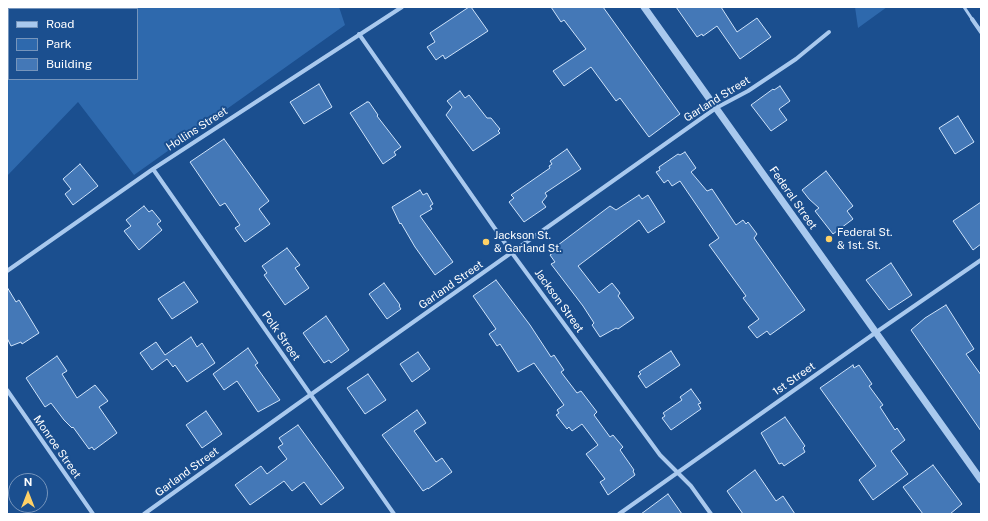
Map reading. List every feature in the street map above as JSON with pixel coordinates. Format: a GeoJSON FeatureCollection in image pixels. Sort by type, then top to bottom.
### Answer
{"type":"FeatureCollection","features":[{"type":"Feature","properties":{"kind":"street","name":"Hollins Street"},"geometry":{"type":"LineString","coordinates":[[7,271],[152,169],[402,7]]}},
{"type":"Feature","properties":{"kind":"street","name":"Federal Street"},"geometry":{"type":"LineString","coordinates":[[644,7],[981,480]]}},
{"type":"Feature","properties":{"kind":"street"},"geometry":{"type":"LineString","coordinates":[[972,19],[981,32]]}},
{"type":"Feature","properties":{"kind":"street","name":"Garland Street"},"geometry":{"type":"LineString","coordinates":[[144,514],[716,108],[748,91],[796,59],[829,32]]}},
{"type":"Feature","properties":{"kind":"street","name":"Jackson Street"},"geometry":{"type":"LineString","coordinates":[[359,34],[512,253],[663,458],[691,486],[711,514]]}},
{"type":"Feature","properties":{"kind":"street","name":"Polk Street"},"geometry":{"type":"LineString","coordinates":[[152,169],[394,514]]}},
{"type":"Feature","properties":{"kind":"street","name":"1st Street"},"geometry":{"type":"LineString","coordinates":[[619,514],[981,260]]}},
{"type":"Feature","properties":{"kind":"street","name":"Monroe Street"},"geometry":{"type":"LineString","coordinates":[[7,390],[93,514]]}},
{"type":"Feature","properties":{"kind":"lane"},"geometry":{"type":"LineString","coordinates":[[964,7],[972,19]]}},
{"type":"Feature","properties":{"kind":"green space"},"geometry":{"type":"Polygon","coordinates":[[[7,7],[339,7],[345,25],[134,175],[78,102],[7,176],[7,7]]]}},
{"type":"Feature","properties":{"kind":"green space"},"geometry":{"type":"Polygon","coordinates":[[[855,7],[887,7],[858,28],[855,7]]]}},
{"type":"Feature","properties":{"kind":"building"},"geometry":{"type":"Polygon","coordinates":[[[471,7],[488,31],[445,59],[443,55],[436,60],[427,47],[435,42],[430,33],[471,7]]]}},
{"type":"Feature","properties":{"kind":"building"},"geometry":{"type":"Polygon","coordinates":[[[551,7],[603,7],[680,114],[649,137],[620,98],[616,101],[591,67],[564,86],[553,71],[586,49],[564,20],[561,22],[551,7]]]}},
{"type":"Feature","properties":{"kind":"building"},"geometry":{"type":"Polygon","coordinates":[[[676,7],[721,7],[737,32],[757,18],[771,37],[740,59],[717,26],[703,36],[702,34],[697,37],[676,7]]]}},
{"type":"Feature","properties":{"kind":"building"},"geometry":{"type":"Polygon","coordinates":[[[319,84],[332,107],[304,124],[290,102],[319,84]]]}},
{"type":"Feature","properties":{"kind":"building"},"geometry":{"type":"Polygon","coordinates":[[[780,86],[790,101],[779,109],[787,120],[771,131],[751,105],[773,89],[774,90],[780,86]]]}},
{"type":"Feature","properties":{"kind":"building"},"geometry":{"type":"Polygon","coordinates":[[[460,91],[465,98],[469,95],[487,118],[491,118],[500,129],[498,131],[500,133],[473,151],[446,115],[452,107],[447,101],[460,91]]]}},
{"type":"Feature","properties":{"kind":"building"},"geometry":{"type":"Polygon","coordinates":[[[369,102],[378,115],[377,116],[401,147],[394,152],[396,155],[383,164],[350,113],[369,102]]]}},
{"type":"Feature","properties":{"kind":"building"},"geometry":{"type":"Polygon","coordinates":[[[958,116],[974,142],[955,154],[939,128],[958,116]]]}},
{"type":"Feature","properties":{"kind":"building"},"geometry":{"type":"Polygon","coordinates":[[[224,139],[269,201],[259,209],[270,224],[245,242],[235,228],[240,225],[225,203],[220,206],[190,162],[224,139]]]}},
{"type":"Feature","properties":{"kind":"building"},"geometry":{"type":"Polygon","coordinates":[[[567,149],[581,169],[545,193],[547,196],[542,202],[546,207],[524,222],[509,202],[514,198],[511,195],[550,168],[549,166],[552,164],[550,161],[567,149]]]}},
{"type":"Feature","properties":{"kind":"building"},"geometry":{"type":"Polygon","coordinates":[[[685,152],[696,168],[691,172],[707,191],[712,189],[736,225],[743,220],[746,224],[748,222],[757,234],[754,238],[805,310],[770,335],[767,331],[757,338],[748,327],[759,319],[743,298],[746,296],[709,245],[719,238],[680,181],[672,186],[668,180],[664,183],[656,172],[660,170],[659,167],[678,154],[680,155],[685,152]]]}},
{"type":"Feature","properties":{"kind":"building"},"geometry":{"type":"Polygon","coordinates":[[[80,164],[98,186],[73,205],[65,194],[71,189],[63,179],[80,164]]]}},
{"type":"Feature","properties":{"kind":"building"},"geometry":{"type":"Polygon","coordinates":[[[826,171],[853,206],[847,211],[853,219],[833,234],[815,211],[819,208],[802,190],[826,171]]]}},
{"type":"Feature","properties":{"kind":"building"},"geometry":{"type":"Polygon","coordinates":[[[420,190],[423,195],[427,193],[433,204],[430,206],[432,209],[420,216],[453,262],[435,275],[415,247],[401,223],[400,224],[392,207],[420,190]]]}},
{"type":"Feature","properties":{"kind":"building"},"geometry":{"type":"Polygon","coordinates":[[[639,195],[642,199],[648,195],[665,222],[648,233],[639,220],[578,266],[599,293],[612,283],[620,293],[618,296],[634,318],[618,329],[616,328],[600,337],[592,325],[594,323],[583,306],[551,264],[555,262],[550,255],[556,251],[554,248],[610,206],[616,210],[639,195]]]}},
{"type":"Feature","properties":{"kind":"building"},"geometry":{"type":"Polygon","coordinates":[[[981,202],[981,244],[973,250],[953,221],[981,202]]]}},
{"type":"Feature","properties":{"kind":"building"},"geometry":{"type":"Polygon","coordinates":[[[144,206],[149,212],[152,210],[161,221],[157,224],[162,230],[139,250],[124,231],[131,226],[126,220],[144,206]]]}},
{"type":"Feature","properties":{"kind":"building"},"geometry":{"type":"Polygon","coordinates":[[[287,248],[300,265],[295,268],[309,288],[285,305],[264,275],[267,273],[262,266],[287,248]]]}},
{"type":"Feature","properties":{"kind":"building"},"geometry":{"type":"Polygon","coordinates":[[[891,263],[912,295],[889,310],[866,280],[891,263]]]}},
{"type":"Feature","properties":{"kind":"building"},"geometry":{"type":"Polygon","coordinates":[[[496,280],[530,325],[551,357],[554,355],[564,370],[561,372],[577,393],[581,391],[597,412],[594,415],[610,437],[613,435],[623,447],[620,450],[634,470],[635,475],[608,495],[600,482],[605,479],[586,454],[598,445],[582,424],[572,431],[569,427],[567,429],[556,415],[559,413],[557,410],[564,405],[534,363],[518,372],[500,344],[497,346],[489,334],[496,329],[473,296],[496,280]]]}},
{"type":"Feature","properties":{"kind":"building"},"geometry":{"type":"Polygon","coordinates":[[[184,282],[198,302],[172,319],[158,299],[184,282]]]}},
{"type":"Feature","properties":{"kind":"building"},"geometry":{"type":"Polygon","coordinates":[[[384,283],[400,305],[399,306],[401,309],[387,319],[369,294],[384,283]]]}},
{"type":"Feature","properties":{"kind":"building"},"geometry":{"type":"Polygon","coordinates":[[[7,287],[16,302],[19,300],[39,333],[22,344],[21,342],[11,346],[7,338],[7,287]]]}},
{"type":"Feature","properties":{"kind":"building"},"geometry":{"type":"Polygon","coordinates":[[[946,305],[974,349],[966,354],[981,375],[981,431],[911,330],[925,318],[946,305]]]}},
{"type":"Feature","properties":{"kind":"building"},"geometry":{"type":"Polygon","coordinates":[[[326,316],[349,350],[331,363],[329,360],[324,363],[303,333],[326,316]]]}},
{"type":"Feature","properties":{"kind":"building"},"geometry":{"type":"Polygon","coordinates":[[[191,337],[197,347],[202,343],[215,363],[187,382],[175,365],[173,367],[167,359],[152,370],[140,353],[156,342],[165,355],[191,337]]]}},
{"type":"Feature","properties":{"kind":"building"},"geometry":{"type":"Polygon","coordinates":[[[248,348],[258,363],[255,365],[280,400],[258,412],[237,381],[224,390],[213,374],[248,348]]]}},
{"type":"Feature","properties":{"kind":"building"},"geometry":{"type":"Polygon","coordinates":[[[671,351],[680,365],[646,388],[638,376],[641,374],[639,372],[671,351]]]}},
{"type":"Feature","properties":{"kind":"building"},"geometry":{"type":"Polygon","coordinates":[[[418,352],[430,369],[412,382],[400,364],[418,352]]]}},
{"type":"Feature","properties":{"kind":"building"},"geometry":{"type":"Polygon","coordinates":[[[57,356],[67,371],[62,374],[77,398],[95,385],[108,401],[99,407],[117,433],[94,450],[92,447],[89,449],[73,427],[72,428],[64,420],[51,403],[45,407],[26,378],[57,356]]]}},
{"type":"Feature","properties":{"kind":"building"},"geometry":{"type":"Polygon","coordinates":[[[853,365],[854,368],[859,365],[872,384],[869,386],[883,405],[880,407],[895,430],[897,428],[905,440],[891,451],[908,474],[873,500],[859,480],[876,466],[820,388],[853,365]]]}},
{"type":"Feature","properties":{"kind":"building"},"geometry":{"type":"Polygon","coordinates":[[[368,374],[386,400],[365,414],[347,388],[368,374]]]}},
{"type":"Feature","properties":{"kind":"building"},"geometry":{"type":"Polygon","coordinates":[[[691,389],[701,403],[698,404],[701,409],[671,430],[662,418],[665,416],[663,413],[682,400],[680,397],[691,389]]]}},
{"type":"Feature","properties":{"kind":"building"},"geometry":{"type":"Polygon","coordinates":[[[417,410],[426,423],[414,431],[436,462],[442,458],[452,472],[423,491],[382,435],[417,410]]]}},
{"type":"Feature","properties":{"kind":"building"},"geometry":{"type":"Polygon","coordinates":[[[206,411],[222,434],[202,448],[186,425],[206,411]]]}},
{"type":"Feature","properties":{"kind":"building"},"geometry":{"type":"Polygon","coordinates":[[[785,417],[805,446],[803,448],[805,452],[784,466],[782,463],[779,464],[761,433],[785,417]]]}},
{"type":"Feature","properties":{"kind":"building"},"geometry":{"type":"Polygon","coordinates":[[[298,425],[344,488],[321,505],[304,482],[292,491],[284,481],[250,505],[235,485],[261,466],[267,474],[287,459],[278,447],[283,444],[279,438],[298,425]]]}},
{"type":"Feature","properties":{"kind":"building"},"geometry":{"type":"Polygon","coordinates":[[[933,465],[962,504],[950,514],[923,514],[903,487],[933,465]]]}},
{"type":"Feature","properties":{"kind":"building"},"geometry":{"type":"Polygon","coordinates":[[[755,470],[776,501],[783,496],[795,514],[743,514],[727,491],[755,470]]]}},
{"type":"Feature","properties":{"kind":"building"},"geometry":{"type":"Polygon","coordinates":[[[668,494],[682,514],[641,514],[668,494]]]}},
{"type":"Feature","properties":{"kind":"place","name":"Federal St. & 1st. St."},"geometry":{"type":"Point","coordinates":[829,239]}},
{"type":"Feature","properties":{"kind":"place","name":"Jackson St. & Garland St."},"geometry":{"type":"Point","coordinates":[486,242]}}]}
